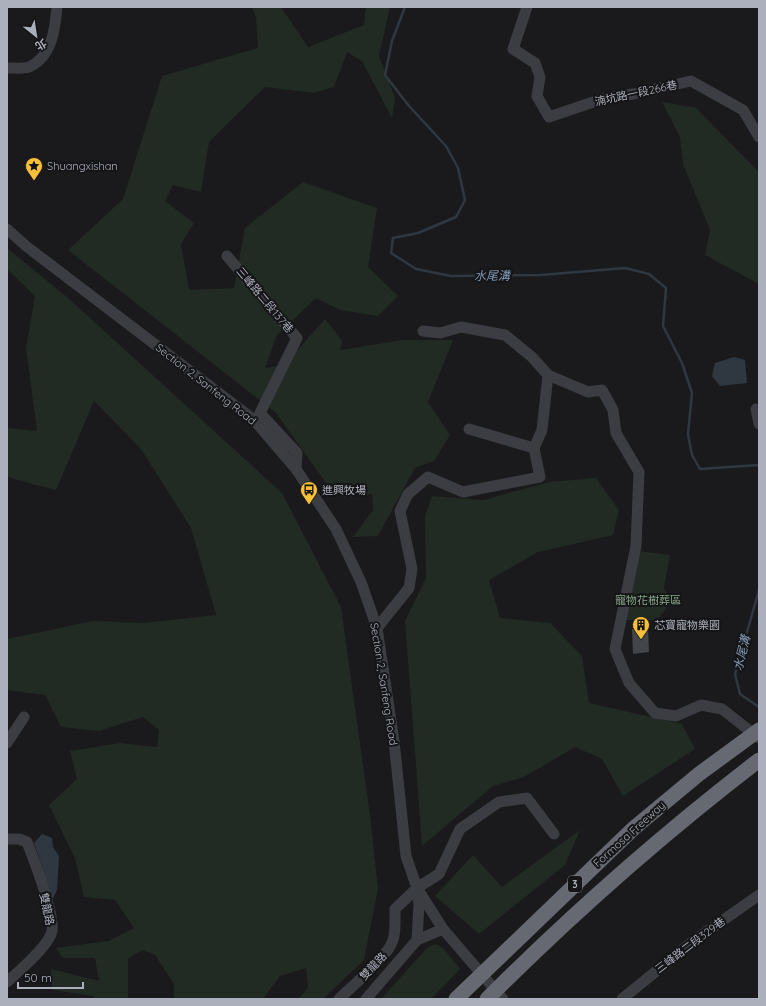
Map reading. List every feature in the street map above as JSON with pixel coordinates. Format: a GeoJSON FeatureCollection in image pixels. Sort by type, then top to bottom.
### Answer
{"type":"FeatureCollection","features":[{"type":"Feature","properties":{"kind":"highway","name":"Formosa Freeway"},"geometry":{"type":"LineString","coordinates":[[456,999],[634,828],[699,774],[759,730]]}},
{"type":"Feature","properties":{"kind":"highway","name":"3"},"geometry":{"type":"LineString","coordinates":[[487,999],[617,877],[715,794],[759,760]]}},
{"type":"Feature","properties":{"kind":"street"},"geometry":{"type":"LineString","coordinates":[[7,68],[28,68],[42,58],[49,46],[53,33],[57,7]]}},
{"type":"Feature","properties":{"kind":"street","name":"湳坑路一段266巷"},"geometry":{"type":"LineString","coordinates":[[527,7],[513,49],[535,63],[540,77],[536,96],[549,117],[602,99],[634,94],[691,81],[743,110],[759,137]]}},
{"type":"Feature","properties":{"kind":"street","name":"Section 2, Sanfeng Road"},"geometry":{"type":"LineString","coordinates":[[7,229],[26,246],[254,420],[296,469],[336,529],[361,582],[377,628],[394,741],[406,856],[417,888],[443,929],[503,999]]}},
{"type":"Feature","properties":{"kind":"street","name":"三峰路二段137巷"},"geometry":{"type":"LineString","coordinates":[[227,256],[297,338],[260,413],[297,453],[296,469]]}},
{"type":"Feature","properties":{"kind":"street"},"geometry":{"type":"LineString","coordinates":[[423,331],[440,333],[460,327],[505,335],[532,357],[548,375],[588,392],[602,390],[613,410],[616,433],[639,472],[636,546],[615,649],[629,683],[655,713],[676,716],[701,705],[722,709],[759,739]]}},
{"type":"Feature","properties":{"kind":"street"},"geometry":{"type":"LineString","coordinates":[[377,628],[409,588],[412,569],[400,511],[408,494],[428,477],[463,492],[540,477],[534,448],[542,430],[548,375]]}},
{"type":"Feature","properties":{"kind":"street"},"geometry":{"type":"LineString","coordinates":[[756,409],[759,424]]}},
{"type":"Feature","properties":{"kind":"street"},"geometry":{"type":"LineString","coordinates":[[469,429],[534,448]]}},
{"type":"Feature","properties":{"kind":"street"},"geometry":{"type":"LineString","coordinates":[[7,743],[24,717]]}},
{"type":"Feature","properties":{"kind":"street","name":"雙龍路"},"geometry":{"type":"LineString","coordinates":[[339,999],[386,953],[393,940],[395,909],[417,888],[439,874],[460,829],[499,802],[527,798],[554,834]]}},
{"type":"Feature","properties":{"kind":"street","name":"雙龍路"},"geometry":{"type":"LineString","coordinates":[[7,838],[19,839],[27,842],[37,867],[50,915],[52,932],[41,950],[7,982]]}},
{"type":"Feature","properties":{"kind":"street"},"geometry":{"type":"LineString","coordinates":[[417,888],[420,904],[417,940]]}},
{"type":"Feature","properties":{"kind":"street","name":"三峰路二段329巷"},"geometry":{"type":"LineString","coordinates":[[622,999],[692,942],[759,895]]}},
{"type":"Feature","properties":{"kind":"street"},"geometry":{"type":"LineString","coordinates":[[366,999],[417,940],[443,929]]}},
{"type":"Feature","properties":{"kind":"green space"},"geometry":{"type":"Polygon","coordinates":[[[252,7],[281,7],[308,47],[364,25],[366,7],[390,7],[379,56],[395,98],[392,118],[362,61],[347,52],[334,87],[314,93],[265,87],[209,142],[201,192],[173,185],[165,201],[194,223],[181,244],[189,290],[234,288],[245,228],[303,182],[377,208],[368,267],[398,296],[378,316],[340,310],[316,298],[277,335],[265,368],[284,365],[325,319],[342,340],[340,350],[403,340],[453,340],[428,402],[450,435],[434,461],[415,468],[378,536],[353,537],[373,510],[372,494],[344,497],[331,490],[276,413],[68,250],[123,199],[162,76],[258,48],[256,17],[252,7]]]}},
{"type":"Feature","properties":{"kind":"green space"},"geometry":{"type":"Polygon","coordinates":[[[662,102],[696,108],[759,172],[759,284],[705,255],[710,230],[683,164],[680,137],[662,102]]]}},
{"type":"Feature","properties":{"kind":"green space"},"geometry":{"type":"Polygon","coordinates":[[[7,248],[67,297],[282,493],[341,607],[370,815],[378,889],[364,960],[323,999],[298,999],[308,988],[306,968],[280,976],[263,999],[174,999],[174,984],[155,955],[142,950],[128,959],[128,999],[95,999],[93,996],[52,990],[51,969],[99,981],[95,958],[63,958],[56,948],[108,941],[134,928],[115,900],[84,897],[75,858],[49,805],[77,779],[70,751],[120,743],[157,747],[159,730],[143,717],[99,731],[61,727],[45,695],[7,690],[7,639],[93,621],[143,623],[216,615],[191,528],[141,449],[94,401],[56,490],[7,476],[7,428],[37,431],[26,348],[35,296],[7,269],[7,248]]]}},
{"type":"Feature","properties":{"kind":"green space"},"geometry":{"type":"Polygon","coordinates":[[[596,478],[619,510],[613,535],[538,552],[489,580],[500,618],[550,623],[582,656],[589,703],[682,724],[695,749],[623,796],[602,759],[575,747],[524,777],[493,786],[422,846],[405,621],[426,578],[425,516],[432,496],[484,500],[549,482],[596,478]]]}},
{"type":"Feature","properties":{"kind":"green space","name":"寵物花樹葬區"},"geometry":{"type":"Polygon","coordinates":[[[638,551],[670,555],[664,588],[672,601],[657,620],[624,620],[638,551]]]}},
{"type":"Feature","properties":{"kind":"green space"},"geometry":{"type":"Polygon","coordinates":[[[580,830],[565,865],[479,934],[435,896],[473,855],[502,887],[580,830]]]}},
{"type":"Feature","properties":{"kind":"green space"},"geometry":{"type":"Polygon","coordinates":[[[436,944],[443,948],[460,969],[431,999],[381,999],[428,947],[436,944]]]}},
{"type":"Feature","properties":{"kind":"shaded area"},"geometry":{"type":"Polygon","coordinates":[[[734,357],[745,360],[747,383],[720,386],[712,376],[715,363],[734,357]]]}},
{"type":"Feature","properties":{"kind":"shaded area"},"geometry":{"type":"Polygon","coordinates":[[[42,834],[52,838],[53,847],[59,856],[57,890],[51,902],[43,869],[34,843],[42,834]]]}},
{"type":"Feature","properties":{"kind":"building","name":"芯寶寵物樂園"},"geometry":{"type":"Polygon","coordinates":[[[648,627],[649,652],[633,654],[632,629],[648,627]]]}},
{"type":"Feature","properties":{"kind":"waterway","name":"水尾溝"},"geometry":{"type":"LineString","coordinates":[[405,7],[392,41],[385,75],[409,106],[446,146],[458,168],[465,200],[456,217],[418,233],[393,238],[391,253],[416,269],[451,276],[541,275],[625,268],[649,274],[666,288],[663,326],[682,363],[692,393],[688,434],[692,455],[700,469],[759,465]]}},
{"type":"Feature","properties":{"kind":"waterway","name":"水尾溝"},"geometry":{"type":"LineString","coordinates":[[759,590],[735,674],[740,694],[759,707]]}},
{"type":"Feature","properties":{"kind":"place","name":"Shuangxishan"},"geometry":{"type":"Point","coordinates":[34,181]}},
{"type":"Feature","properties":{"kind":"place","name":"進興牧場"},"geometry":{"type":"Point","coordinates":[309,505]}},
{"type":"Feature","properties":{"kind":"place","name":"芯寶寵物樂園"},"geometry":{"type":"Point","coordinates":[641,640]}}]}
